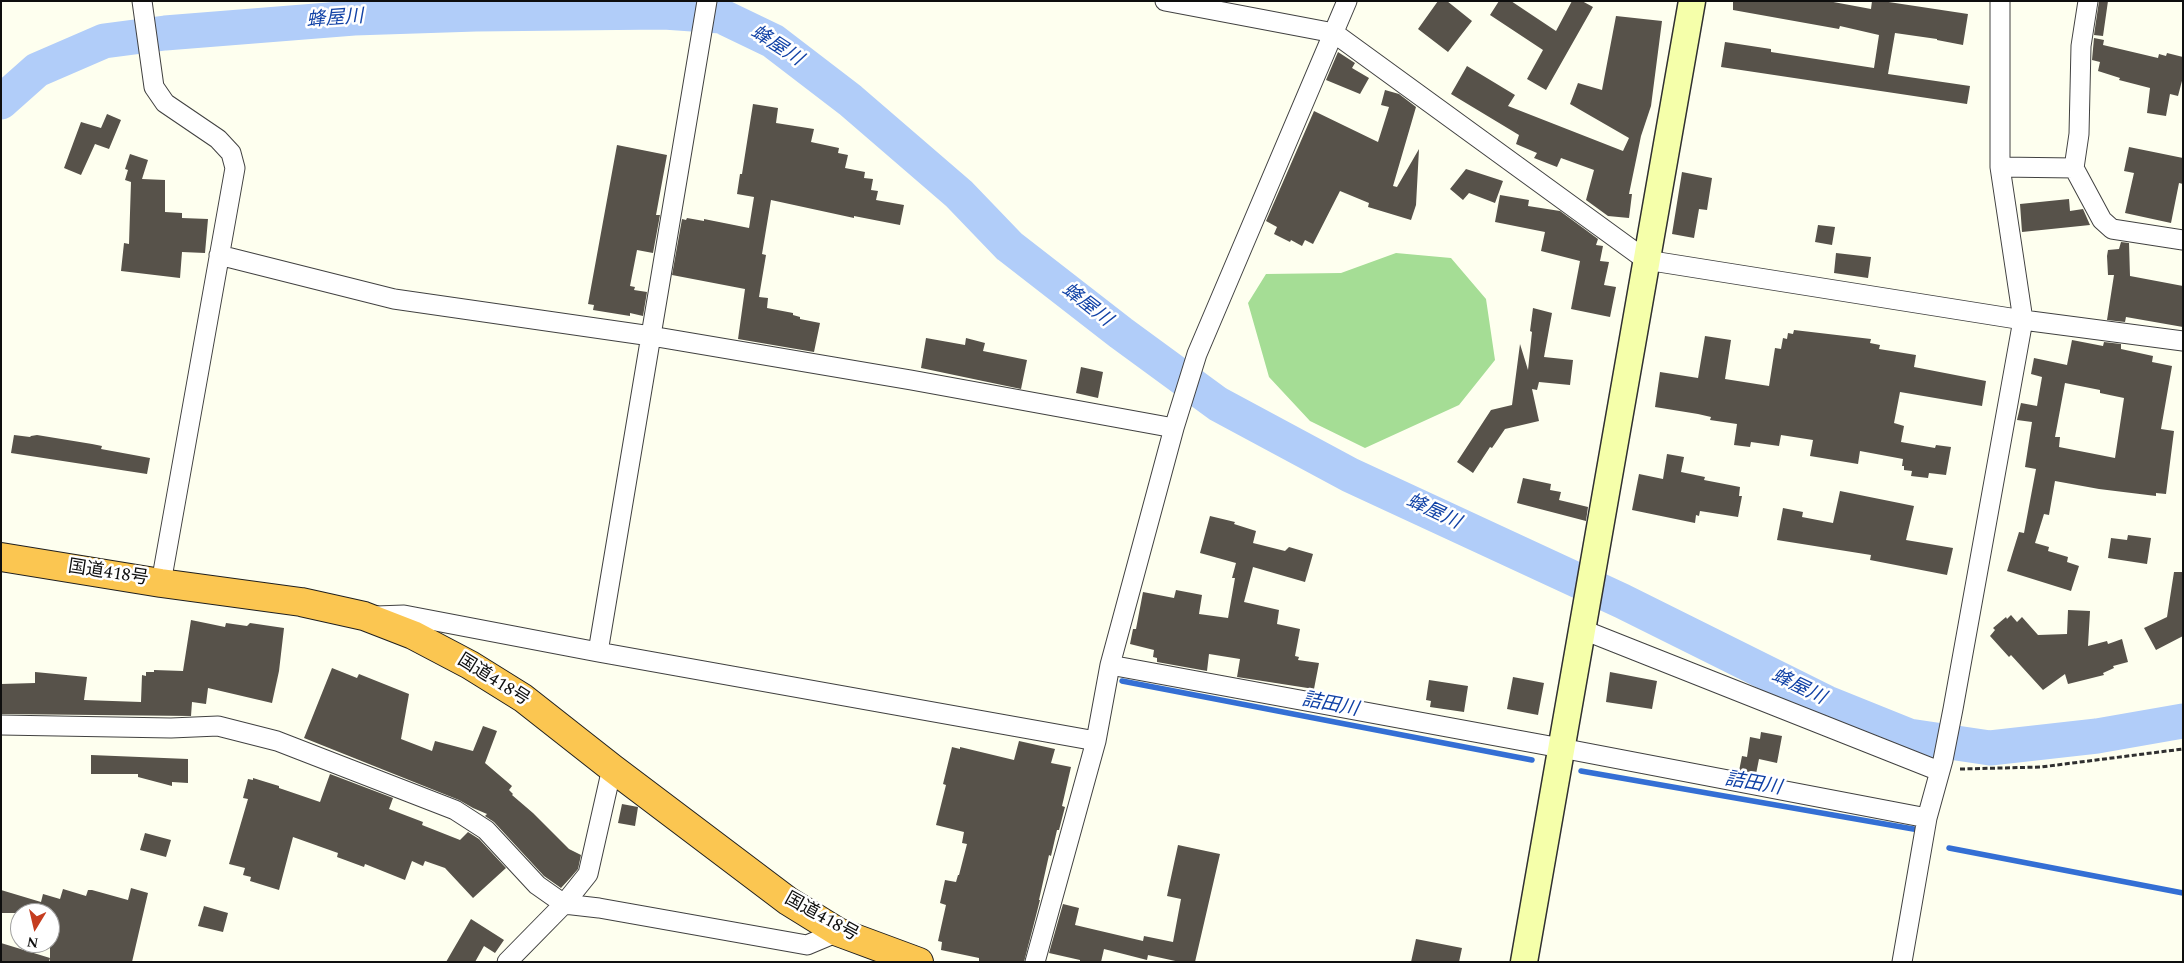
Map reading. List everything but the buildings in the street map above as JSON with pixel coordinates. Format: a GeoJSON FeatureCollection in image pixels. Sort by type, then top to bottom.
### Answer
{"type":"FeatureCollection","features":[{"type":"Feature","properties":{"kind":"highway","name":"国道418号"},"geometry":{"type":"LineString","coordinates":[[1,557],[302,602],[364,616],[413,635],[470,665],[523,698],[788,901],[838,932],[891,958],[919,962]]}},
{"type":"Feature","properties":{"kind":"street"},"geometry":{"type":"LineString","coordinates":[[598,652],[707,1]]}},
{"type":"Feature","properties":{"kind":"street"},"geometry":{"type":"LineString","coordinates":[[1165,1],[1334,33],[1646,260],[2023,320],[2183,341]]}},
{"type":"Feature","properties":{"kind":"street"},"geometry":{"type":"LineString","coordinates":[[1035,962],[1096,741],[1110,665],[1177,419],[1197,354],[1347,1]]}},
{"type":"Feature","properties":{"kind":"street"},"geometry":{"type":"LineString","coordinates":[[1524,962],[1692,1]]}},
{"type":"Feature","properties":{"kind":"street"},"geometry":{"type":"LineString","coordinates":[[1902,962],[1927,818],[1941,766],[1953,709],[2023,320],[2021,296],[2000,168],[2000,1]]}},
{"type":"Feature","properties":{"kind":"street"},"geometry":{"type":"LineString","coordinates":[[2088,1],[2080,46],[2079,134],[2074,168],[2102,220],[2112,229],[2183,240]]}},
{"type":"Feature","properties":{"kind":"street"},"geometry":{"type":"LineString","coordinates":[[143,8],[150,72],[154,87],[165,103],[218,139],[231,153],[235,168],[160,582]]}},
{"type":"Feature","properties":{"kind":"street"},"geometry":{"type":"LineString","coordinates":[[2000,168],[2074,168]]}},
{"type":"Feature","properties":{"kind":"street"},"geometry":{"type":"LineString","coordinates":[[219,255],[394,299],[651,336],[912,380],[1177,419]]}},
{"type":"Feature","properties":{"kind":"street"},"geometry":{"type":"LineString","coordinates":[[364,616],[404,615],[598,652],[1096,741]]}},
{"type":"Feature","properties":{"kind":"street"},"geometry":{"type":"LineString","coordinates":[[1582,623],[1941,766]]}},
{"type":"Feature","properties":{"kind":"street"},"geometry":{"type":"LineString","coordinates":[[1110,665],[1927,818]]}},
{"type":"Feature","properties":{"kind":"street"},"geometry":{"type":"LineString","coordinates":[[1,725],[171,728],[218,726],[252,733],[277,740],[455,810],[486,830],[537,885],[564,904],[599,908],[807,945],[838,932]]}},
{"type":"Feature","properties":{"kind":"street"},"geometry":{"type":"LineString","coordinates":[[507,962],[564,904],[588,874],[612,768]]}},
{"type":"Feature","properties":{"kind":"path"},"geometry":{"type":"LineString","coordinates":[[1941,766],[2041,767],[2183,749]]}},
{"type":"Feature","properties":{"kind":"green space"},"geometry":{"type":"Polygon","coordinates":[[[1396,253],[1451,258],[1486,299],[1495,360],[1459,405],[1365,448],[1310,421],[1269,377],[1248,303],[1266,274],[1341,273],[1396,253]]]}},
{"type":"Feature","properties":{"kind":"waterway","name":"蜂屋川"},"geometry":{"type":"LineString","coordinates":[[1,102],[37,70],[104,41],[165,33],[354,18],[476,14],[664,12],[721,16],[773,41],[850,100],[959,194],[1009,246],[1121,333],[1218,404],[1350,475],[1622,601],[1827,703],[1909,736],[1990,748],[2097,736],[2183,721]]}},
{"type":"Feature","properties":{"kind":"waterway","name":"詰田川"},"geometry":{"type":"LineString","coordinates":[[1122,681],[1532,760]]}},
{"type":"Feature","properties":{"kind":"waterway","name":"詰田川"},"geometry":{"type":"LineString","coordinates":[[1581,771],[1919,830]]}},
{"type":"Feature","properties":{"kind":"waterway","name":"詰田川"},"geometry":{"type":"LineString","coordinates":[[1949,848],[2183,893]]}}]}
